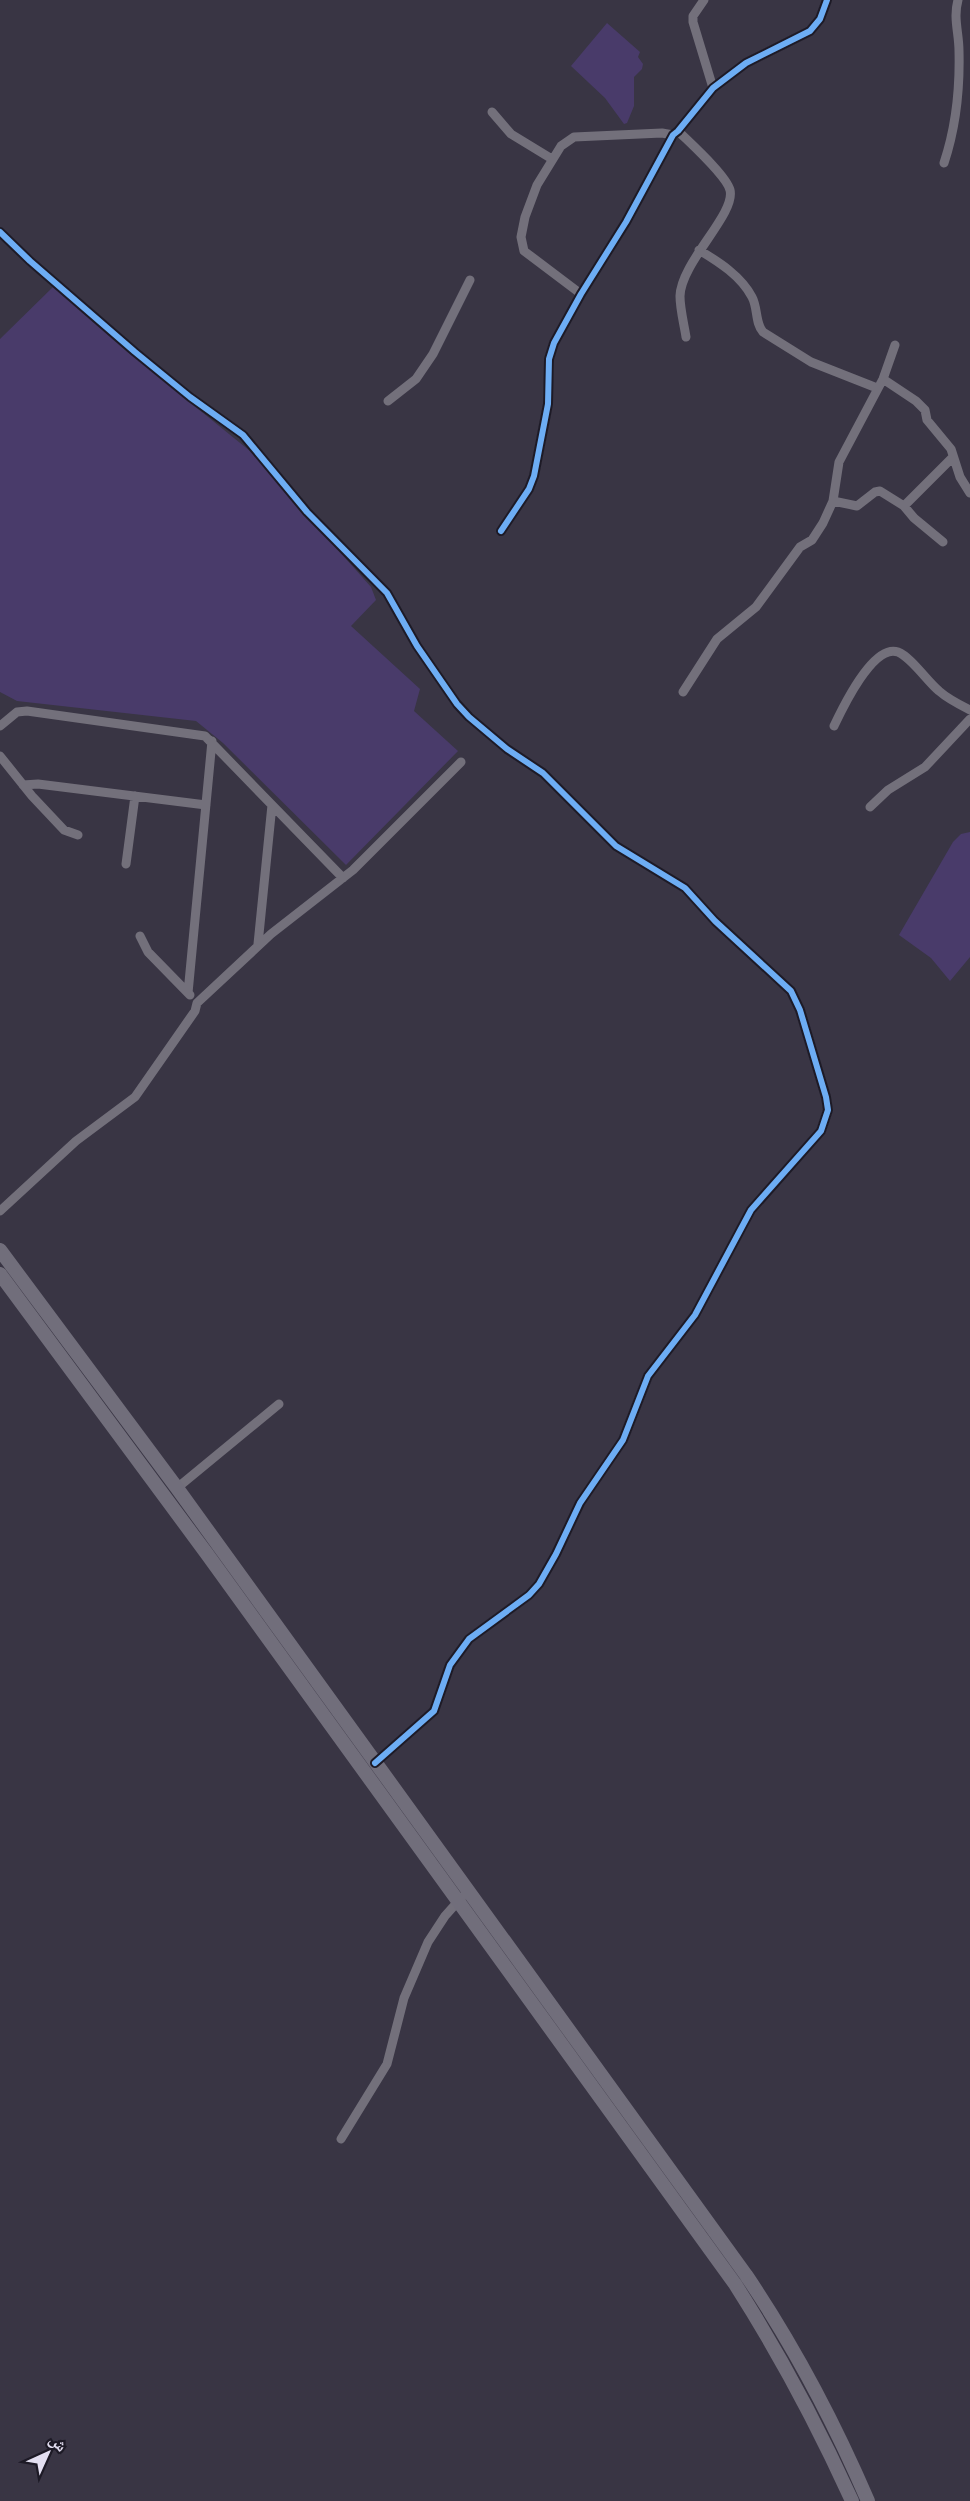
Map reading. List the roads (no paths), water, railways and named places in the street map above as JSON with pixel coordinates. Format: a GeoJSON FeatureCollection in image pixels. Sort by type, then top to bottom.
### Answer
{"type":"FeatureCollection","features":[{"type":"Feature","properties":{"kind":"main road"},"geometry":{"type":"LineString","coordinates":[[0,1250],[177,1488],[213,1550],[456,1901],[633,2140],[735,2284],[801,2398],[852,2501]]}},
{"type":"Feature","properties":{"kind":"main road"},"geometry":{"type":"LineString","coordinates":[[0,1274],[375,1763],[747,2275],[819,2398],[868,2501]]}},
{"type":"Feature","properties":{"kind":"main road"},"geometry":{"type":"LineString","coordinates":[[633,2140],[645,2132]]}},
{"type":"Feature","properties":{"kind":"main road"},"geometry":{"type":"LineString","coordinates":[[735,2284],[747,2275]]}},
{"type":"Feature","properties":{"kind":"street"},"geometry":{"type":"LineString","coordinates":[[704,0],[693,16],[693,22],[712,88]]}},
{"type":"Feature","properties":{"kind":"street"},"geometry":{"type":"LineString","coordinates":[[501,531],[529,489],[534,476],[548,404],[549,359],[554,343],[580,294],[626,222],[676,133],[712,88],[746,63],[810,31],[820,19],[827,0]]}},
{"type":"Feature","properties":{"kind":"street"},"geometry":{"type":"LineString","coordinates":[[944,163],[953,136],[958,102],[959,42],[955,19],[958,0]]}},
{"type":"Feature","properties":{"kind":"street"},"geometry":{"type":"LineString","coordinates":[[492,112],[511,134],[552,159]]}},
{"type":"Feature","properties":{"kind":"street"},"geometry":{"type":"LineString","coordinates":[[580,294],[524,251],[521,237],[525,217],[537,185],[552,159],[561,146],[574,137],[676,133],[723,179],[730,189],[729,206],[699,250],[680,295],[686,337]]}},
{"type":"Feature","properties":{"kind":"street"},"geometry":{"type":"LineString","coordinates":[[0,232],[135,352],[190,397],[243,435],[307,512],[387,592],[417,646],[457,704],[469,717],[507,749],[543,773],[616,846],[685,888],[715,921],[791,991],[800,1010],[826,1097],[828,1110],[821,1131],[752,1210],[695,1315],[648,1376],[623,1440],[580,1503],[539,1584],[529,1595],[469,1639],[450,1665],[434,1711],[375,1763]]}},
{"type":"Feature","properties":{"kind":"street"},"geometry":{"type":"LineString","coordinates":[[699,250],[719,262],[742,283],[752,297],[758,316],[758,327],[763,332],[811,362],[877,388]]}},
{"type":"Feature","properties":{"kind":"street"},"geometry":{"type":"LineString","coordinates":[[388,401],[416,379],[428,362],[470,280]]}},
{"type":"Feature","properties":{"kind":"street"},"geometry":{"type":"LineString","coordinates":[[682,692],[717,639],[756,607],[800,548],[812,540],[823,523],[833,501],[839,462],[883,379],[895,345]]}},
{"type":"Feature","properties":{"kind":"street"},"geometry":{"type":"LineString","coordinates":[[883,379],[916,401],[925,410],[927,420],[947,443],[960,477],[970,493]]}},
{"type":"Feature","properties":{"kind":"street"},"geometry":{"type":"LineString","coordinates":[[904,506],[953,457]]}},
{"type":"Feature","properties":{"kind":"street"},"geometry":{"type":"LineString","coordinates":[[833,501],[857,506],[875,492],[880,491],[904,506],[914,518],[943,542]]}},
{"type":"Feature","properties":{"kind":"street"},"geometry":{"type":"LineString","coordinates":[[834,726],[857,680],[881,657],[890,652],[898,652],[951,701],[970,710]]}},
{"type":"Feature","properties":{"kind":"street"},"geometry":{"type":"LineString","coordinates":[[0,726],[17,712],[27,711],[198,734],[212,741],[343,878]]}},
{"type":"Feature","properties":{"kind":"street"},"geometry":{"type":"LineString","coordinates":[[870,807],[888,790],[925,767],[970,719]]}},
{"type":"Feature","properties":{"kind":"street"},"geometry":{"type":"LineString","coordinates":[[188,993],[212,741]]}},
{"type":"Feature","properties":{"kind":"street"},"geometry":{"type":"LineString","coordinates":[[0,756],[64,830],[78,835]]}},
{"type":"Feature","properties":{"kind":"street"},"geometry":{"type":"LineString","coordinates":[[0,1211],[76,1141],[135,1097],[195,1011],[197,1003],[258,944],[353,870],[461,762]]}},
{"type":"Feature","properties":{"kind":"street"},"geometry":{"type":"LineString","coordinates":[[23,785],[38,784],[206,805]]}},
{"type":"Feature","properties":{"kind":"street"},"geometry":{"type":"LineString","coordinates":[[126,864],[135,796]]}},
{"type":"Feature","properties":{"kind":"street"},"geometry":{"type":"LineString","coordinates":[[258,944],[272,805]]}},
{"type":"Feature","properties":{"kind":"street"},"geometry":{"type":"LineString","coordinates":[[140,936],[148,952],[197,1003]]}},
{"type":"Feature","properties":{"kind":"street"},"geometry":{"type":"LineString","coordinates":[[177,1488],[279,1404]]}},
{"type":"Feature","properties":{"kind":"street"},"geometry":{"type":"LineString","coordinates":[[341,2139],[382,2074],[392,2049],[404,1998],[428,1942],[456,1901],[468,1892]]}}]}
